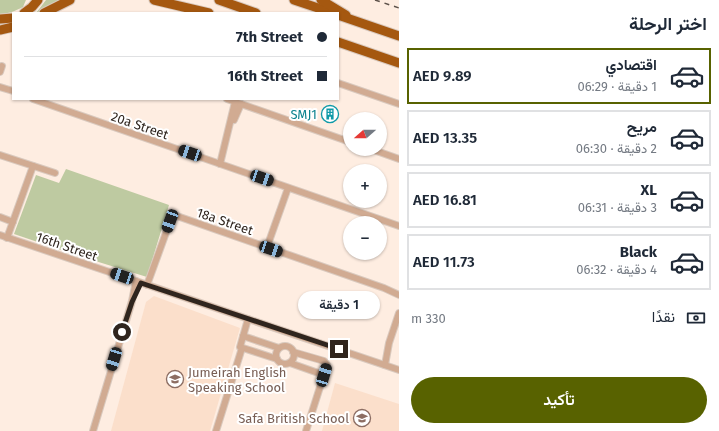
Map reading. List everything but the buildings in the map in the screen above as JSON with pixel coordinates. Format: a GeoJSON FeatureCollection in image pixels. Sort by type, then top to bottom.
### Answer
{"type":"FeatureCollection","features":[{"type":"Feature","properties":{"kind":"highway"},"geometry":{"type":"LineString","coordinates":[[25,12],[38,0]]}},
{"type":"Feature","properties":{"kind":"highway"},"geometry":{"type":"LineString","coordinates":[[46,12],[70,0]]}},
{"type":"Feature","properties":{"kind":"highway"},"geometry":{"type":"LineString","coordinates":[[154,0],[205,12]]}},
{"type":"Feature","properties":{"kind":"highway"},"geometry":{"type":"LineString","coordinates":[[219,0],[253,12]]}},
{"type":"Feature","properties":{"kind":"highway"},"geometry":{"type":"LineString","coordinates":[[294,0],[330,12]]}},
{"type":"Feature","properties":{"kind":"highway"},"geometry":{"type":"LineString","coordinates":[[321,0],[358,22]]}},
{"type":"Feature","properties":{"kind":"highway"},"geometry":{"type":"LineString","coordinates":[[174,4],[191,12]]}},
{"type":"Feature","properties":{"kind":"highway"},"geometry":{"type":"LineString","coordinates":[[339,15],[399,36]]}},
{"type":"Feature","properties":{"kind":"highway"},"geometry":{"type":"LineString","coordinates":[[0,19],[12,18]]}},
{"type":"Feature","properties":{"kind":"highway"},"geometry":{"type":"LineString","coordinates":[[339,43],[399,62]]}},
{"type":"Feature","properties":{"kind":"street"},"geometry":{"type":"LineString","coordinates":[[339,83],[399,104]]}},
{"type":"Feature","properties":{"kind":"street"},"geometry":{"type":"LineString","coordinates":[[0,86],[12,92]]}},
{"type":"Feature","properties":{"kind":"street"},"geometry":{"type":"LineString","coordinates":[[0,91],[12,92]]}},
{"type":"Feature","properties":{"kind":"street","name":"20a Street"},"geometry":{"type":"LineString","coordinates":[[36,100],[399,226]]}},
{"type":"Feature","properties":{"kind":"street"},"geometry":{"type":"LineString","coordinates":[[230,100],[343,140]]}},
{"type":"Feature","properties":{"kind":"street"},"geometry":{"type":"LineString","coordinates":[[217,163],[238,103]]}},
{"type":"Feature","properties":{"kind":"street"},"geometry":{"type":"LineString","coordinates":[[0,155],[55,172]]}},
{"type":"Feature","properties":{"kind":"street"},"geometry":{"type":"LineString","coordinates":[[387,155],[399,159]]}},
{"type":"Feature","properties":{"kind":"street"},"geometry":{"type":"LineString","coordinates":[[7,238],[33,166]]}},
{"type":"Feature","properties":{"kind":"street"},"geometry":{"type":"LineString","coordinates":[[268,248],[288,188]]}},
{"type":"Feature","properties":{"kind":"street","name":"18a Street"},"geometry":{"type":"LineString","coordinates":[[142,283],[171,219],[175,216],[384,288],[399,295]]}},
{"type":"Feature","properties":{"kind":"street"},"geometry":{"type":"LineString","coordinates":[[0,217],[13,222]]}},
{"type":"Feature","properties":{"kind":"street","name":"16th Street"},"geometry":{"type":"LineString","coordinates":[[0,235],[399,370]]}},
{"type":"Feature","properties":{"kind":"street"},"geometry":{"type":"LineString","coordinates":[[93,431],[132,302],[142,283]]}},
{"type":"Feature","properties":{"kind":"street","name":"18a Street"},"geometry":{"type":"LineString","coordinates":[[384,288],[399,290]]}},
{"type":"Feature","properties":{"kind":"street"},"geometry":{"type":"LineString","coordinates":[[382,364],[399,313]]}},
{"type":"Feature","properties":{"kind":"street"},"geometry":{"type":"LineString","coordinates":[[216,431],[242,348],[240,346],[248,319]]}},
{"type":"Feature","properties":{"kind":"street"},"geometry":{"type":"LineString","coordinates":[[287,348],[292,333]]}},
{"type":"Feature","properties":{"kind":"street"},"geometry":{"type":"LineString","coordinates":[[243,336],[287,348],[325,362],[326,366],[324,375],[306,431]]}},
{"type":"Feature","properties":{"kind":"street"},"geometry":{"type":"LineString","coordinates":[[242,348],[276,359],[282,364],[290,363],[324,375]]}},
{"type":"Feature","properties":{"kind":"street"},"geometry":{"type":"LineString","coordinates":[[276,359],[276,352],[287,348]]}},
{"type":"Feature","properties":{"kind":"street"},"geometry":{"type":"LineString","coordinates":[[287,348],[294,357],[290,363]]}},
{"type":"Feature","properties":{"kind":"shaded area","name":"Jumeirah English Speaking School"},"geometry":{"type":"Polygon","coordinates":[[[154,296],[240,328],[210,431],[111,431],[146,302],[154,296]]]}},
{"type":"Feature","properties":{"kind":"shaded area","name":"Safa British School"},"geometry":{"type":"Polygon","coordinates":[[[335,383],[399,404],[399,431],[322,431],[335,383]]]}},
{"type":"Feature","properties":{"kind":"green space"},"geometry":{"type":"Polygon","coordinates":[[[0,0],[26,0],[23,7],[12,12],[0,14],[0,0]]]}},
{"type":"Feature","properties":{"kind":"green space"},"geometry":{"type":"Polygon","coordinates":[[[46,0],[63,0],[38,12],[37,12],[46,0]]]}},
{"type":"Feature","properties":{"kind":"green space"},"geometry":{"type":"Polygon","coordinates":[[[66,169],[169,205],[147,277],[14,234],[36,175],[59,183],[66,169]]]}},
{"type":"Feature","properties":{"kind":"railway"},"geometry":{"type":"LineString","coordinates":[[375,0],[399,8]]}},
{"type":"Feature","properties":{"kind":"place","name":"SMJ1"},"geometry":{"type":"Point","coordinates":[330,114]}},
{"type":"Feature","properties":{"kind":"place","name":"Jumeirah English Speaking School"},"geometry":{"type":"Point","coordinates":[175,379]}},
{"type":"Feature","properties":{"kind":"place","name":"Safa British School"},"geometry":{"type":"Point","coordinates":[362,418]}},
{"type":"Feature","properties":{"kind":"route"},"geometry":{"type":"LineString","coordinates":[[122,332],[132,302],[141,283],[339,349]]}}]}
